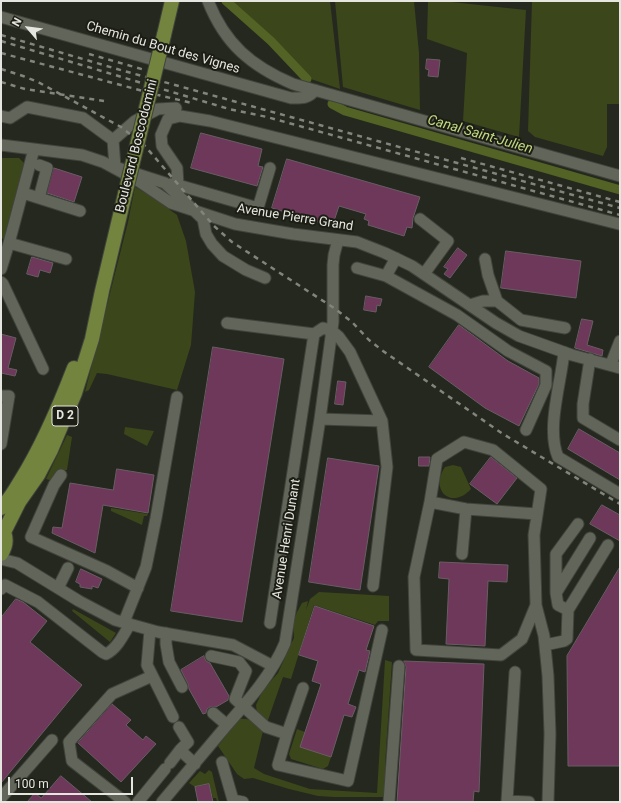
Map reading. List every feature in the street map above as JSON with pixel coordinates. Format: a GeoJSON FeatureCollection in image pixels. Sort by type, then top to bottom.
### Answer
{"type":"FeatureCollection","features":[{"type":"Feature","properties":{"kind":"main road","name":"Boulevard Boscodomini"},"geometry":{"type":"LineString","coordinates":[[3,540],[19,502],[38,475],[51,450],[75,393],[92,339],[102,291],[172,1]]}},
{"type":"Feature","properties":{"kind":"main road","name":"Boulevard Boscodomini"},"geometry":{"type":"LineString","coordinates":[[1,508],[8,500],[44,439],[64,394],[102,291]]}},
{"type":"Feature","properties":{"kind":"street"},"geometry":{"type":"LineString","coordinates":[[208,1],[219,24],[229,40],[243,54],[272,75],[293,84],[620,176]]}},
{"type":"Feature","properties":{"kind":"street","name":"Chemin du Bout des Vignes"},"geometry":{"type":"LineString","coordinates":[[1,17],[291,98],[307,97],[312,95],[315,90]]}},
{"type":"Feature","properties":{"kind":"street"},"geometry":{"type":"LineString","coordinates":[[1,116],[10,118],[27,107],[83,118],[113,140],[115,168],[165,183],[178,184],[258,208],[270,168]]}},
{"type":"Feature","properties":{"kind":"street"},"geometry":{"type":"LineString","coordinates":[[113,140],[134,121],[158,109],[176,108]]}},
{"type":"Feature","properties":{"kind":"street"},"geometry":{"type":"LineString","coordinates":[[178,184],[177,168],[162,146],[161,135],[168,119],[180,116],[210,121],[619,224]]}},
{"type":"Feature","properties":{"kind":"street","name":"Avenue Pierre Grand"},"geometry":{"type":"LineString","coordinates":[[1,145],[82,155],[103,162],[140,182],[171,203],[235,224],[292,234],[357,242],[412,266],[518,336],[568,353],[615,366]]}},
{"type":"Feature","properties":{"kind":"street"},"geometry":{"type":"LineString","coordinates":[[1,269],[34,149]]}},
{"type":"Feature","properties":{"kind":"street"},"geometry":{"type":"LineString","coordinates":[[39,166],[47,168],[39,198]]}},
{"type":"Feature","properties":{"kind":"street"},"geometry":{"type":"LineString","coordinates":[[165,183],[203,219],[206,234],[212,244],[223,256],[246,270],[265,278]]}},
{"type":"Feature","properties":{"kind":"street"},"geometry":{"type":"LineString","coordinates":[[23,193],[80,211]]}},
{"type":"Feature","properties":{"kind":"street"},"geometry":{"type":"LineString","coordinates":[[420,219],[448,241],[424,274]]}},
{"type":"Feature","properties":{"kind":"street","name":"Avenue Henri Dunant"},"geometry":{"type":"LineString","coordinates":[[162,802],[243,706],[273,666],[285,643],[320,419],[332,331],[334,260],[338,240]]}},
{"type":"Feature","properties":{"kind":"street"},"geometry":{"type":"LineString","coordinates":[[9,243],[66,259]]}},
{"type":"Feature","properties":{"kind":"street"},"geometry":{"type":"LineString","coordinates":[[386,276],[396,258]]}},
{"type":"Feature","properties":{"kind":"street"},"geometry":{"type":"LineString","coordinates":[[486,259],[488,276],[497,301],[521,320],[565,328]]}},
{"type":"Feature","properties":{"kind":"street"},"geometry":{"type":"LineString","coordinates":[[357,268],[386,276],[457,315],[508,351],[546,371],[546,385],[526,430]]}},
{"type":"Feature","properties":{"kind":"street"},"geometry":{"type":"LineString","coordinates":[[1,282],[42,369]]}},
{"type":"Feature","properties":{"kind":"street"},"geometry":{"type":"LineString","coordinates":[[470,305],[483,301],[497,301]]}},
{"type":"Feature","properties":{"kind":"street"},"geometry":{"type":"LineString","coordinates":[[227,323],[314,334],[323,328],[332,331],[339,337],[350,352],[382,421],[387,467],[374,586]]}},
{"type":"Feature","properties":{"kind":"street"},"geometry":{"type":"LineString","coordinates":[[270,624],[314,334]]}},
{"type":"Feature","properties":{"kind":"street"},"geometry":{"type":"LineString","coordinates":[[615,366],[620,341]]}},
{"type":"Feature","properties":{"kind":"street"},"geometry":{"type":"LineString","coordinates":[[568,353],[552,429],[554,448],[558,457],[620,494]]}},
{"type":"Feature","properties":{"kind":"street"},"geometry":{"type":"LineString","coordinates":[[590,359],[583,418],[620,440]]}},
{"type":"Feature","properties":{"kind":"street"},"geometry":{"type":"LineString","coordinates":[[1,396],[9,396],[1,444]]}},
{"type":"Feature","properties":{"kind":"street"},"geometry":{"type":"LineString","coordinates":[[1,589],[5,585],[38,602],[106,654],[121,640],[146,567],[155,525],[177,397]]}},
{"type":"Feature","properties":{"kind":"street"},"geometry":{"type":"LineString","coordinates":[[320,419],[382,421]]}},
{"type":"Feature","properties":{"kind":"street"},"geometry":{"type":"LineString","coordinates":[[536,605],[522,639],[501,655],[416,650],[414,577],[430,502],[437,459],[464,442],[493,450],[541,489],[534,535],[536,605],[544,641],[548,676],[550,734],[548,802]]}},
{"type":"Feature","properties":{"kind":"street"},"geometry":{"type":"LineString","coordinates":[[61,475],[54,485],[31,537],[107,571],[138,588]]}},
{"type":"Feature","properties":{"kind":"street"},"geometry":{"type":"LineString","coordinates":[[430,502],[466,509],[537,514]]}},
{"type":"Feature","properties":{"kind":"street"},"geometry":{"type":"LineString","coordinates":[[462,554],[466,509]]}},
{"type":"Feature","properties":{"kind":"street"},"geometry":{"type":"LineString","coordinates":[[568,610],[558,605],[556,593],[556,554],[578,524]]}},
{"type":"Feature","properties":{"kind":"street"},"geometry":{"type":"LineString","coordinates":[[556,593],[590,538]]}},
{"type":"Feature","properties":{"kind":"street"},"geometry":{"type":"LineString","coordinates":[[3,540],[17,563]]}},
{"type":"Feature","properties":{"kind":"street"},"geometry":{"type":"LineString","coordinates":[[544,641],[564,641],[566,639],[568,610],[608,545]]}},
{"type":"Feature","properties":{"kind":"street"},"geometry":{"type":"LineString","coordinates":[[1,559],[17,563],[105,615],[150,630],[233,644],[273,666]]}},
{"type":"Feature","properties":{"kind":"street"},"geometry":{"type":"LineString","coordinates":[[58,588],[68,568]]}},
{"type":"Feature","properties":{"kind":"street"},"geometry":{"type":"LineString","coordinates":[[150,630],[147,665],[172,717]]}},
{"type":"Feature","properties":{"kind":"street"},"geometry":{"type":"LineString","coordinates":[[303,688],[278,765],[348,781],[382,630]]}},
{"type":"Feature","properties":{"kind":"street"},"geometry":{"type":"LineString","coordinates":[[166,633],[169,662],[182,687]]}},
{"type":"Feature","properties":{"kind":"street"},"geometry":{"type":"LineString","coordinates":[[211,656],[239,662],[246,671],[235,699],[266,727],[287,734]]}},
{"type":"Feature","properties":{"kind":"street"},"geometry":{"type":"LineString","coordinates":[[389,802],[399,666]]}},
{"type":"Feature","properties":{"kind":"street"},"geometry":{"type":"LineString","coordinates":[[515,672],[506,801],[529,802]]}},
{"type":"Feature","properties":{"kind":"street"},"geometry":{"type":"LineString","coordinates":[[125,802],[72,762],[69,742],[112,694],[152,676]]}},
{"type":"Feature","properties":{"kind":"street"},"geometry":{"type":"LineString","coordinates":[[213,713],[227,725]]}},
{"type":"Feature","properties":{"kind":"street"},"geometry":{"type":"LineString","coordinates":[[138,802],[188,742],[179,727]]}},
{"type":"Feature","properties":{"kind":"street"},"geometry":{"type":"LineString","coordinates":[[1,798],[52,740]]}},
{"type":"Feature","properties":{"kind":"street"},"geometry":{"type":"LineString","coordinates":[[180,750],[195,764]]}},
{"type":"Feature","properties":{"kind":"street"},"geometry":{"type":"LineString","coordinates":[[222,762],[236,801]]}},
{"type":"Feature","properties":{"kind":"green space"},"geometry":{"type":"Polygon","coordinates":[[[230,1],[330,1],[340,89],[311,79],[230,1]]]}},
{"type":"Feature","properties":{"kind":"green space"},"geometry":{"type":"Polygon","coordinates":[[[335,1],[414,1],[419,53],[420,110],[343,87],[335,1]]]}},
{"type":"Feature","properties":{"kind":"green space"},"geometry":{"type":"Polygon","coordinates":[[[428,1],[442,1],[526,10],[519,137],[463,121],[467,53],[427,39],[428,1]]]}},
{"type":"Feature","properties":{"kind":"green space"},"geometry":{"type":"Polygon","coordinates":[[[532,1],[620,1],[620,104],[607,104],[607,147],[603,156],[535,137],[528,131],[532,1]]]}},
{"type":"Feature","properties":{"kind":"green space"},"geometry":{"type":"Polygon","coordinates":[[[1,158],[19,158],[25,164],[4,239],[1,238],[1,158]]]}},
{"type":"Feature","properties":{"kind":"green space"},"geometry":{"type":"Polygon","coordinates":[[[135,187],[177,215],[186,241],[195,292],[191,345],[177,390],[97,373],[89,390],[85,392],[128,222],[135,187]]]}},
{"type":"Feature","properties":{"kind":"green space"},"geometry":{"type":"Polygon","coordinates":[[[125,427],[154,431],[147,446],[124,434],[125,427]]]}},
{"type":"Feature","properties":{"kind":"green space"},"geometry":{"type":"Polygon","coordinates":[[[67,435],[72,437],[67,470],[62,470],[53,481],[46,479],[67,435]]]}},
{"type":"Feature","properties":{"kind":"green space"},"geometry":{"type":"Polygon","coordinates":[[[453,465],[461,467],[471,489],[464,495],[457,498],[450,498],[445,495],[441,490],[440,484],[441,476],[445,467],[453,465]]]}},
{"type":"Feature","properties":{"kind":"green space"},"geometry":{"type":"Polygon","coordinates":[[[111,508],[148,514],[147,516],[144,516],[142,525],[111,511],[111,508]]]}},
{"type":"Feature","properties":{"kind":"green space"},"geometry":{"type":"Polygon","coordinates":[[[319,592],[389,596],[389,621],[378,621],[375,625],[314,605],[291,679],[283,677],[267,723],[257,713],[256,705],[263,690],[278,673],[294,638],[293,622],[302,603],[308,601],[306,610],[310,599],[319,592]]]}},
{"type":"Feature","properties":{"kind":"green space"},"geometry":{"type":"Polygon","coordinates":[[[73,609],[116,633],[110,642],[72,611],[73,609]]]}},
{"type":"Feature","properties":{"kind":"green space"},"geometry":{"type":"Polygon","coordinates":[[[385,660],[392,662],[385,765],[385,797],[318,796],[253,778],[244,779],[237,774],[218,746],[239,719],[250,720],[263,731],[254,768],[264,774],[310,789],[377,793],[385,660]]]}},
{"type":"Feature","properties":{"kind":"green space"},"geometry":{"type":"Polygon","coordinates":[[[297,729],[305,732],[331,757],[328,766],[323,769],[291,759],[289,754],[297,729]]]}},
{"type":"Feature","properties":{"kind":"green space"},"geometry":{"type":"Polygon","coordinates":[[[209,770],[212,772],[219,802],[217,802],[216,798],[213,798],[209,784],[195,787],[189,783],[200,771],[205,774],[209,770]]]}},
{"type":"Feature","properties":{"kind":"building"},"geometry":{"type":"Polygon","coordinates":[[[427,59],[440,60],[438,77],[428,76],[429,70],[426,69],[427,59]]]}},
{"type":"Feature","properties":{"kind":"building"},"geometry":{"type":"Polygon","coordinates":[[[201,133],[262,149],[258,166],[263,167],[257,186],[191,168],[201,133]]]}},
{"type":"Feature","properties":{"kind":"building"},"geometry":{"type":"Polygon","coordinates":[[[287,159],[420,197],[413,218],[412,228],[407,227],[404,236],[368,225],[369,221],[364,219],[366,214],[339,206],[334,221],[322,218],[321,223],[272,208],[287,159]]]}},
{"type":"Feature","properties":{"kind":"building"},"geometry":{"type":"Polygon","coordinates":[[[54,168],[82,177],[74,202],[47,193],[54,168]]]}},
{"type":"Feature","properties":{"kind":"building"},"geometry":{"type":"Polygon","coordinates":[[[458,248],[467,255],[450,278],[444,274],[448,269],[444,267],[458,248]]]}},
{"type":"Feature","properties":{"kind":"building"},"geometry":{"type":"Polygon","coordinates":[[[506,251],[581,261],[576,298],[501,288],[506,251]]]}},
{"type":"Feature","properties":{"kind":"building"},"geometry":{"type":"Polygon","coordinates":[[[32,257],[53,263],[50,273],[40,270],[38,277],[27,274],[32,257]]]}},
{"type":"Feature","properties":{"kind":"building"},"geometry":{"type":"Polygon","coordinates":[[[366,296],[382,299],[380,306],[377,305],[376,312],[364,310],[366,296]]]}},
{"type":"Feature","properties":{"kind":"building"},"geometry":{"type":"Polygon","coordinates":[[[582,319],[593,321],[587,345],[603,350],[602,356],[575,348],[582,319]]]}},
{"type":"Feature","properties":{"kind":"building"},"geometry":{"type":"Polygon","coordinates":[[[459,325],[508,361],[539,378],[539,384],[519,426],[485,408],[429,367],[459,325]]]}},
{"type":"Feature","properties":{"kind":"building"},"geometry":{"type":"Polygon","coordinates":[[[1,334],[16,338],[8,368],[17,370],[15,376],[1,373],[1,334]]]}},
{"type":"Feature","properties":{"kind":"building"},"geometry":{"type":"Polygon","coordinates":[[[213,347],[284,359],[242,622],[171,611],[213,347]]]}},
{"type":"Feature","properties":{"kind":"building"},"geometry":{"type":"Polygon","coordinates":[[[338,381],[346,382],[343,405],[335,404],[338,381]]]}},
{"type":"Feature","properties":{"kind":"building"},"geometry":{"type":"Polygon","coordinates":[[[579,429],[620,453],[620,480],[568,449],[579,429]]]}},
{"type":"Feature","properties":{"kind":"building"},"geometry":{"type":"Polygon","coordinates":[[[419,457],[430,457],[429,466],[419,466],[419,457]]]}},
{"type":"Feature","properties":{"kind":"building"},"geometry":{"type":"Polygon","coordinates":[[[491,457],[517,478],[497,504],[470,484],[491,457]]]}},
{"type":"Feature","properties":{"kind":"building"},"geometry":{"type":"Polygon","coordinates":[[[328,458],[379,466],[360,590],[309,582],[328,458]]]}},
{"type":"Feature","properties":{"kind":"building"},"geometry":{"type":"Polygon","coordinates":[[[117,469],[154,475],[148,513],[103,505],[95,553],[52,533],[53,527],[62,528],[70,483],[113,490],[117,469]]]}},
{"type":"Feature","properties":{"kind":"building"},"geometry":{"type":"Polygon","coordinates":[[[602,505],[620,515],[620,541],[590,524],[602,505]]]}},
{"type":"Feature","properties":{"kind":"building"},"geometry":{"type":"Polygon","coordinates":[[[440,562],[508,565],[507,582],[488,581],[485,646],[446,644],[449,579],[439,578],[440,562]]]}},
{"type":"Feature","properties":{"kind":"building"},"geometry":{"type":"Polygon","coordinates":[[[620,567],[620,766],[568,766],[567,656],[620,567]]]}},
{"type":"Feature","properties":{"kind":"building"},"geometry":{"type":"Polygon","coordinates":[[[81,569],[102,579],[98,588],[92,586],[92,589],[80,587],[80,584],[76,582],[81,569]]]}},
{"type":"Feature","properties":{"kind":"building"},"geometry":{"type":"Polygon","coordinates":[[[16,599],[23,602],[47,621],[30,642],[82,685],[1,783],[1,618],[16,599]]]}},
{"type":"Feature","properties":{"kind":"building"},"geometry":{"type":"Polygon","coordinates":[[[315,606],[374,626],[366,650],[370,651],[365,672],[359,670],[348,704],[356,707],[352,717],[344,715],[331,757],[300,747],[321,684],[312,681],[318,661],[299,655],[315,606]]]}},
{"type":"Feature","properties":{"kind":"building"},"geometry":{"type":"Polygon","coordinates":[[[204,656],[206,661],[210,663],[229,696],[228,700],[216,707],[210,707],[207,709],[206,713],[203,714],[189,689],[181,670],[204,656]]]}},
{"type":"Feature","properties":{"kind":"building"},"geometry":{"type":"Polygon","coordinates":[[[404,661],[484,664],[479,792],[474,791],[473,802],[397,802],[406,667],[404,661]]]}},
{"type":"Feature","properties":{"kind":"building"},"geometry":{"type":"Polygon","coordinates":[[[112,704],[131,720],[126,725],[143,740],[146,736],[156,744],[121,782],[78,743],[112,704]]]}},
{"type":"Feature","properties":{"kind":"building"},"geometry":{"type":"Polygon","coordinates":[[[61,776],[92,802],[27,802],[35,793],[41,798],[61,776]]]}},
{"type":"Feature","properties":{"kind":"building"},"geometry":{"type":"Polygon","coordinates":[[[209,784],[213,802],[198,802],[195,787],[209,784]]]}},
{"type":"Feature","properties":{"kind":"waterway","name":"Canal Saint-Julien"},"geometry":{"type":"LineString","coordinates":[[226,1],[271,41],[307,79]]}},
{"type":"Feature","properties":{"kind":"waterway","name":"Canal Saint-Julien"},"geometry":{"type":"LineString","coordinates":[[332,104],[345,111],[620,190]]}},
{"type":"Feature","properties":{"kind":"railway"},"geometry":{"type":"LineString","coordinates":[[1,35],[117,69],[620,208]]}},
{"type":"Feature","properties":{"kind":"railway"},"geometry":{"type":"LineString","coordinates":[[1,41],[229,109],[267,117],[620,215]]}},
{"type":"Feature","properties":{"kind":"railway"},"geometry":{"type":"LineString","coordinates":[[1,53],[192,103]]}},
{"type":"Feature","properties":{"kind":"railway"},"geometry":{"type":"LineString","coordinates":[[89,54],[145,70]]}},
{"type":"Feature","properties":{"kind":"railway"},"geometry":{"type":"LineString","coordinates":[[1,69],[38,82],[121,127],[145,146],[214,226],[232,242],[334,308],[352,322],[369,340],[383,351],[503,434],[620,504]]}},
{"type":"Feature","properties":{"kind":"railway"},"geometry":{"type":"LineString","coordinates":[[1,82],[25,89],[104,101]]}},
{"type":"Feature","properties":{"kind":"railway"},"geometry":{"type":"LineString","coordinates":[[461,158],[620,202]]}}]}
